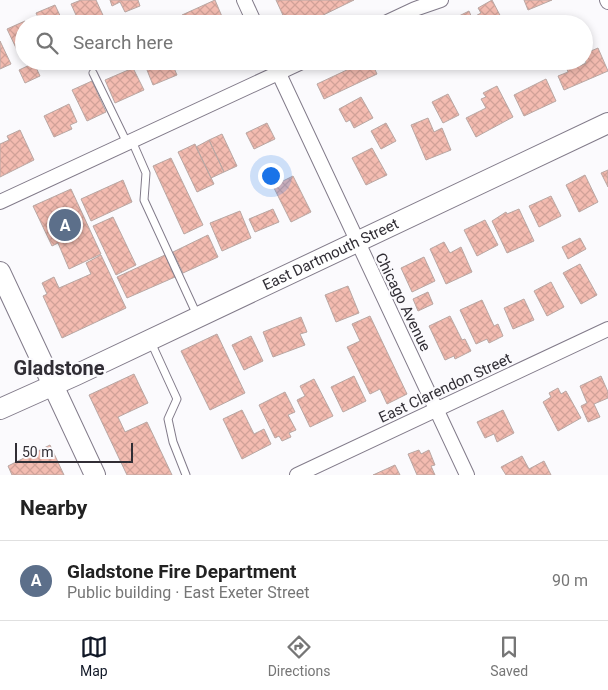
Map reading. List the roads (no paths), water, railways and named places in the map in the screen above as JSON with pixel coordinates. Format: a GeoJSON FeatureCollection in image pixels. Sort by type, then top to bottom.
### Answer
{"type":"FeatureCollection","features":[{"type":"Feature","properties":{"kind":"street"},"geometry":{"type":"LineString","coordinates":[[244,0],[251,15]]}},
{"type":"Feature","properties":{"kind":"street"},"geometry":{"type":"LineString","coordinates":[[400,15],[420,4],[440,0]]}},
{"type":"Feature","properties":{"kind":"street"},"geometry":{"type":"LineString","coordinates":[[0,202],[130,142],[270,70]]}},
{"type":"Feature","properties":{"kind":"street","name":"Chicago Avenue"},"geometry":{"type":"LineString","coordinates":[[277,70],[356,242],[467,475]]}},
{"type":"Feature","properties":{"kind":"street","name":"East Dartmouth Street"},"geometry":{"type":"LineString","coordinates":[[0,409],[608,123]]}},
{"type":"Feature","properties":{"kind":"street"},"geometry":{"type":"LineString","coordinates":[[2,283],[95,475]]}},
{"type":"Feature","properties":{"kind":"street","name":"East Clarendon Street"},"geometry":{"type":"LineString","coordinates":[[297,475],[608,329]]}},
{"type":"Feature","properties":{"kind":"lane"},"geometry":{"type":"LineString","coordinates":[[93,73],[145,167],[144,200],[198,317]]}},
{"type":"Feature","properties":{"kind":"lane"},"geometry":{"type":"LineString","coordinates":[[150,340],[176,399],[168,419],[173,442],[186,475]]}},
{"type":"Feature","properties":{"kind":"place","name":"Gladstone Fire Department"},"geometry":{"type":"Point","coordinates":[65,225]}},
{"type":"Feature","properties":{"kind":"district","name":"Gladstone"},"geometry":{"type":"Point","coordinates":[59,368]}}]}
